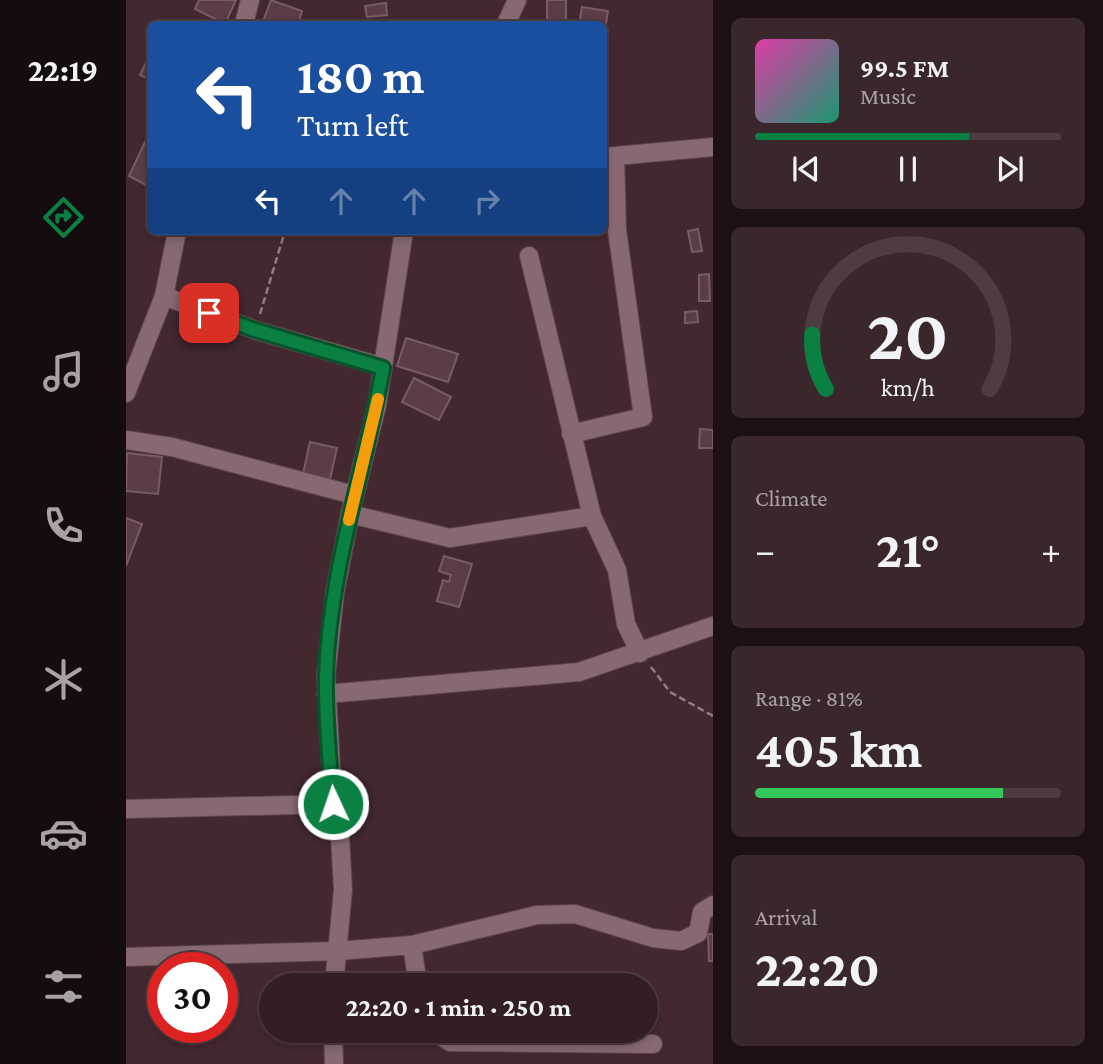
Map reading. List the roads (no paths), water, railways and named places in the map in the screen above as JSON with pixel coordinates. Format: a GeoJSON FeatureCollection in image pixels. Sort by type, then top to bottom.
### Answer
{"type":"FeatureCollection","features":[{"type":"Feature","properties":{"kind":"street"},"geometry":{"type":"LineString","coordinates":[[245,21],[250,0]]}},
{"type":"Feature","properties":{"kind":"street"},"geometry":{"type":"LineString","coordinates":[[507,21],[517,0]]}},
{"type":"Feature","properties":{"kind":"street"},"geometry":{"type":"LineString","coordinates":[[571,434],[643,417],[609,156],[713,147]]}},
{"type":"Feature","properties":{"kind":"street"},"geometry":{"type":"LineString","coordinates":[[126,393],[164,296],[176,235]]}},
{"type":"Feature","properties":{"kind":"street"},"geometry":{"type":"LineString","coordinates":[[335,973],[343,890],[340,838],[333,804],[327,694],[335,592],[383,368],[403,235]]}},
{"type":"Feature","properties":{"kind":"street"},"geometry":{"type":"LineString","coordinates":[[529,256],[592,516],[617,570],[626,624],[640,653]]}},
{"type":"Feature","properties":{"kind":"street"},"geometry":{"type":"LineString","coordinates":[[164,296],[255,330],[383,368]]}},
{"type":"Feature","properties":{"kind":"street"},"geometry":{"type":"LineString","coordinates":[[126,440],[172,447],[354,495]]}},
{"type":"Feature","properties":{"kind":"street"},"geometry":{"type":"LineString","coordinates":[[350,514],[450,538],[592,516]]}},
{"type":"Feature","properties":{"kind":"street"},"geometry":{"type":"LineString","coordinates":[[327,694],[579,672],[713,626]]}},
{"type":"Feature","properties":{"kind":"street"},"geometry":{"type":"LineString","coordinates":[[126,809],[333,804]]}},
{"type":"Feature","properties":{"kind":"street"},"geometry":{"type":"LineString","coordinates":[[126,957],[338,951],[412,945],[537,915],[575,914],[653,938],[681,941],[698,933],[702,912],[713,905]]}},
{"type":"Feature","properties":{"kind":"street"},"geometry":{"type":"LineString","coordinates":[[412,945],[416,973]]}},
{"type":"Feature","properties":{"kind":"street"},"geometry":{"type":"LineString","coordinates":[[333,1043],[334,1064]]}},
{"type":"Feature","properties":{"kind":"street"},"geometry":{"type":"LineString","coordinates":[[552,1043],[653,1044]]}}]}
